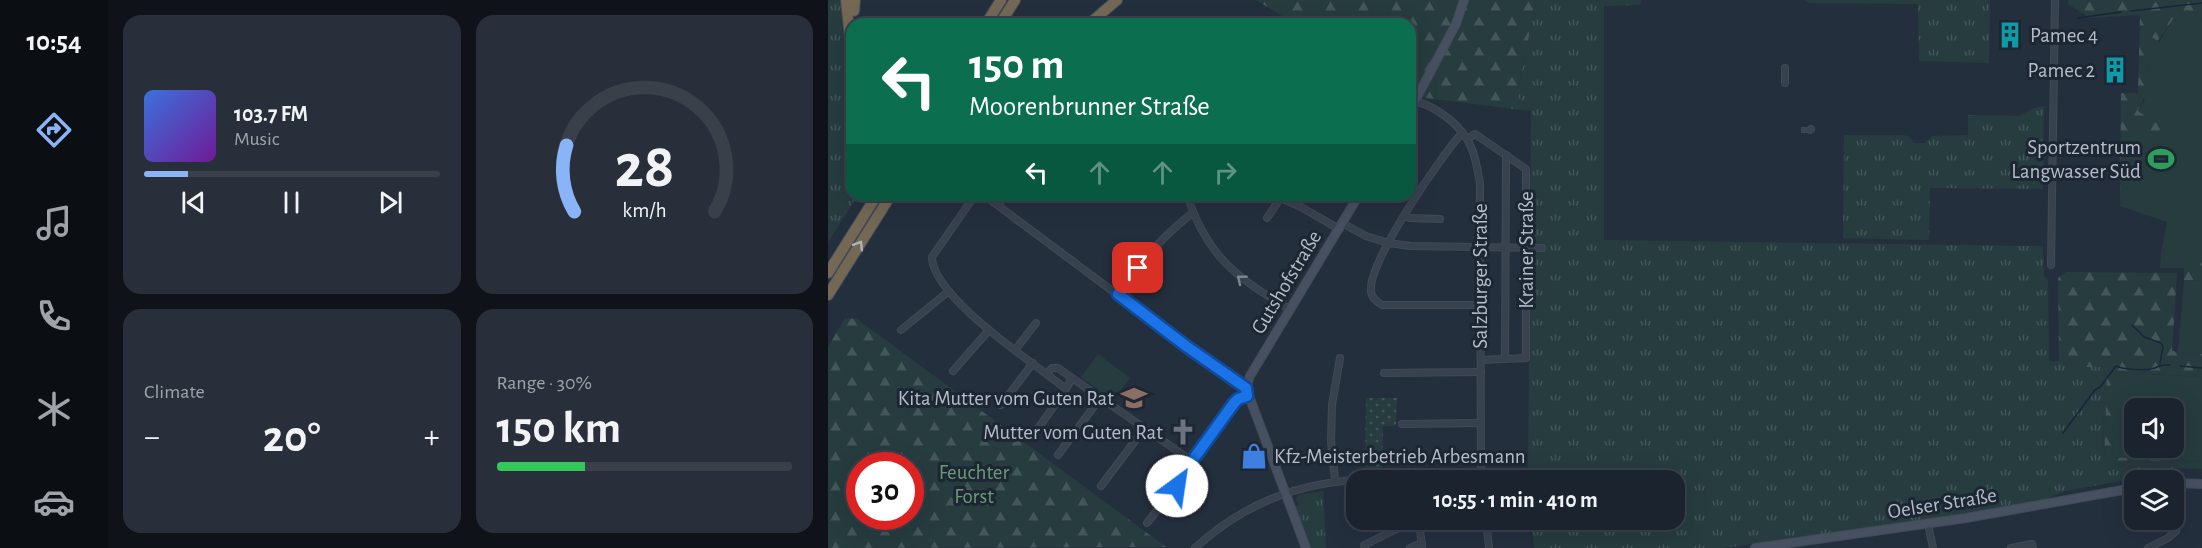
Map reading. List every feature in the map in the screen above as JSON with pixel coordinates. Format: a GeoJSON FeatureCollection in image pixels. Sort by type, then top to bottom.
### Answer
{"type":"FeatureCollection","features":[{"type":"Feature","properties":{"kind":"highway"},"geometry":{"type":"LineString","coordinates":[[846,0],[848,18]]}},
{"type":"Feature","properties":{"kind":"highway"},"geometry":{"type":"LineString","coordinates":[[990,18],[1001,0]]}},
{"type":"Feature","properties":{"kind":"highway"},"geometry":{"type":"LineString","coordinates":[[1004,18],[1015,0]]}},
{"type":"Feature","properties":{"kind":"highway"},"geometry":{"type":"LineString","coordinates":[[1100,14],[1108,0]]}},
{"type":"Feature","properties":{"kind":"highway"},"geometry":{"type":"LineString","coordinates":[[1096,18],[1117,0]]}},
{"type":"Feature","properties":{"kind":"highway"},"geometry":{"type":"LineString","coordinates":[[828,273],[873,201]]}},
{"type":"Feature","properties":{"kind":"highway"},"geometry":{"type":"LineString","coordinates":[[828,295],[887,201]]}},
{"type":"Feature","properties":{"kind":"street"},"geometry":{"type":"LineString","coordinates":[[1416,96],[1456,24],[1464,0]]}},
{"type":"Feature","properties":{"kind":"street"},"geometry":{"type":"LineString","coordinates":[[2051,265],[2055,0]]}},
{"type":"Feature","properties":{"kind":"street"},"geometry":{"type":"LineString","coordinates":[[1785,68],[1785,83]]}},
{"type":"Feature","properties":{"kind":"street","name":"Salzburger Straße"},"geometry":{"type":"LineString","coordinates":[[1416,102],[1439,112],[1467,139],[1480,183],[1481,470]]}},
{"type":"Feature","properties":{"kind":"street"},"geometry":{"type":"LineString","coordinates":[[1416,199],[1462,133]]}},
{"type":"Feature","properties":{"kind":"street","name":"Krainer Straße"},"geometry":{"type":"LineString","coordinates":[[1467,139],[1475,134],[1526,169],[1526,358],[1481,360]]}},
{"type":"Feature","properties":{"kind":"street"},"geometry":{"type":"LineString","coordinates":[[1505,359],[1506,155]]}},
{"type":"Feature","properties":{"kind":"street"},"geometry":{"type":"LineString","coordinates":[[971,201],[932,256],[935,272],[949,291],[990,330],[1066,389]]}},
{"type":"Feature","properties":{"kind":"street"},"geometry":{"type":"LineString","coordinates":[[992,201],[1247,392],[1306,548]]}},
{"type":"Feature","properties":{"kind":"street"},"geometry":{"type":"LineString","coordinates":[[998,205],[1001,201]]}},
{"type":"Feature","properties":{"kind":"street"},"geometry":{"type":"LineString","coordinates":[[1189,201],[1209,243],[1228,268],[1253,288],[1291,310]]}},
{"type":"Feature","properties":{"kind":"street"},"geometry":{"type":"LineString","coordinates":[[1267,218],[1275,201]]}},
{"type":"Feature","properties":{"kind":"street"},"geometry":{"type":"LineString","coordinates":[[1287,201],[1341,226],[1388,243],[1411,246],[1542,248]]}},
{"type":"Feature","properties":{"kind":"street","name":"Gutshofstraße"},"geometry":{"type":"LineString","coordinates":[[1247,392],[1249,379],[1356,201]]}},
{"type":"Feature","properties":{"kind":"street"},"geometry":{"type":"LineString","coordinates":[[1415,201],[1388,243],[1371,285],[1371,294],[1379,303],[1480,305]]}},
{"type":"Feature","properties":{"kind":"street"},"geometry":{"type":"LineString","coordinates":[[1118,294],[1170,231],[1193,213]]}},
{"type":"Feature","properties":{"kind":"street"},"geometry":{"type":"LineString","coordinates":[[1405,216],[1440,219]]}},
{"type":"Feature","properties":{"kind":"street"},"geometry":{"type":"LineString","coordinates":[[901,330],[949,291]]}},
{"type":"Feature","properties":{"kind":"street"},"geometry":{"type":"LineString","coordinates":[[1015,350],[1036,323]]}},
{"type":"Feature","properties":{"kind":"street"},"geometry":{"type":"LineString","coordinates":[[953,371],[990,330]]}},
{"type":"Feature","properties":{"kind":"street"},"geometry":{"type":"LineString","coordinates":[[1335,480],[1331,441],[1332,405],[1340,358]]}},
{"type":"Feature","properties":{"kind":"street"},"geometry":{"type":"LineString","coordinates":[[1001,405],[1033,363]]}},
{"type":"Feature","properties":{"kind":"street"},"geometry":{"type":"LineString","coordinates":[[1047,373],[1052,368],[1058,368],[1192,461]]}},
{"type":"Feature","properties":{"kind":"street"},"geometry":{"type":"LineString","coordinates":[[1384,373],[1481,372]]}},
{"type":"Feature","properties":{"kind":"street"},"geometry":{"type":"LineString","coordinates":[[1034,434],[1072,378]]}},
{"type":"Feature","properties":{"kind":"street"},"geometry":{"type":"LineString","coordinates":[[1147,523],[1177,486],[1236,400],[1247,392]]}},
{"type":"Feature","properties":{"kind":"street"},"geometry":{"type":"LineString","coordinates":[[1058,455],[1101,397]]}},
{"type":"Feature","properties":{"kind":"street"},"geometry":{"type":"LineString","coordinates":[[1402,424],[1481,423]]}},
{"type":"Feature","properties":{"kind":"street"},"geometry":{"type":"LineString","coordinates":[[1101,486],[1144,429]]}},
{"type":"Feature","properties":{"kind":"street"},"geometry":{"type":"LineString","coordinates":[[1195,548],[1238,515],[1285,493],[1335,480],[1346,480]]}},
{"type":"Feature","properties":{"kind":"street"},"geometry":{"type":"LineString","coordinates":[[2184,483],[2202,484]]}},
{"type":"Feature","properties":{"kind":"street","name":"Oelser Straße"},"geometry":{"type":"LineString","coordinates":[[1755,548],[1928,524],[2124,490]]}},
{"type":"Feature","properties":{"kind":"street"},"geometry":{"type":"LineString","coordinates":[[1928,524],[1933,548]]}},
{"type":"Feature","properties":{"kind":"street"},"geometry":{"type":"LineString","coordinates":[[1365,546],[1396,530]]}},
{"type":"Feature","properties":{"kind":"street"},"geometry":{"type":"LineString","coordinates":[[1410,548],[1422,545],[1420,530]]}},
{"type":"Feature","properties":{"kind":"street"},"geometry":{"type":"LineString","coordinates":[[1487,530],[1489,548]]}},
{"type":"Feature","properties":{"kind":"street"},"geometry":{"type":"LineString","coordinates":[[2148,548],[2168,538],[2176,531]]}},
{"type":"Feature","properties":{"kind":"street"},"geometry":{"type":"LineString","coordinates":[[2011,548],[2032,544],[2033,548]]}},
{"type":"Feature","properties":{"kind":"green space"},"geometry":{"type":"Polygon","coordinates":[[[828,0],[843,0],[846,22],[846,201],[854,201],[828,242],[828,0]]]}},
{"type":"Feature","properties":{"kind":"green space"},"geometry":{"type":"Polygon","coordinates":[[[1256,0],[1536,0],[1517,96],[1531,111],[1416,97],[1416,18],[1285,18],[1256,0]]]}},
{"type":"Feature","properties":{"kind":"green space"},"geometry":{"type":"Polygon","coordinates":[[[1536,0],[1641,0],[1640,5],[1604,6],[1604,240],[2043,246],[2044,276],[2048,280],[2049,361],[2059,361],[2070,367],[2107,366],[2104,467],[2127,467],[2128,470],[2124,470],[2124,480],[2065,491],[2041,501],[1914,522],[1723,548],[1534,548],[1532,530],[1685,530],[1685,470],[1528,470],[1531,111],[1517,96],[1536,0]]]}},
{"type":"Feature","properties":{"kind":"green space"},"geometry":{"type":"Polygon","coordinates":[[[1804,0],[1990,0],[1989,63],[1919,61],[1918,4],[1810,3],[1804,0]]]}},
{"type":"Feature","properties":{"kind":"green space"},"geometry":{"type":"Polygon","coordinates":[[[2068,0],[2202,0],[2202,20],[2187,10],[2179,22],[2173,19],[2149,55],[2146,90],[2138,110],[2173,127],[2120,206],[2121,93],[2138,93],[2140,15],[2090,18],[2068,4],[2068,0]]]}},
{"type":"Feature","properties":{"kind":"green space","name":"Sportzentrum Langwasser Süd"},"geometry":{"type":"Polygon","coordinates":[[[2187,10],[2202,20],[2202,260],[2184,260],[2184,268],[2160,268],[2167,222],[2120,206],[2121,133],[2159,133],[2161,126],[2138,111],[2145,100],[2139,96],[2147,83],[2141,79],[2148,69],[2142,64],[2149,53],[2142,48],[2150,36],[2159,42],[2173,19],[2179,22],[2187,10]]]}},
{"type":"Feature","properties":{"kind":"green space"},"geometry":{"type":"Polygon","coordinates":[[[2044,106],[2043,189],[1930,188],[1929,240],[1843,238],[1844,135],[1902,135],[1908,136],[1914,143],[1925,143],[1932,136],[1968,135],[1968,115],[2019,116],[2034,108],[2044,106]]]}},
{"type":"Feature","properties":{"kind":"green space"},"geometry":{"type":"Polygon","coordinates":[[[2184,260],[2202,260],[2202,281],[2184,280],[2184,260]]]}},
{"type":"Feature","properties":{"kind":"green space"},"geometry":{"type":"Polygon","coordinates":[[[2066,272],[2177,273],[2172,351],[2202,354],[2202,377],[2117,372],[2112,457],[2202,462],[2202,469],[2128,470],[2127,467],[2104,467],[2107,367],[2070,367],[2059,361],[2058,278],[2066,272]]]}},
{"type":"Feature","properties":{"kind":"green space"},"geometry":{"type":"Polygon","coordinates":[[[2184,280],[2202,281],[2202,354],[2178,352],[2184,280]]]}},
{"type":"Feature","properties":{"kind":"green space","name":"Feuchter Forst"},"geometry":{"type":"Polygon","coordinates":[[[845,318],[857,319],[1166,547],[828,548],[828,347],[845,318]]]}},
{"type":"Feature","properties":{"kind":"green space"},"geometry":{"type":"Polygon","coordinates":[[[1098,354],[1130,378],[1113,401],[1081,377],[1098,354]]]}},
{"type":"Feature","properties":{"kind":"green space"},"geometry":{"type":"Polygon","coordinates":[[[2116,372],[2202,377],[2202,462],[2130,458],[2184,458],[2184,398],[2124,398],[2124,458],[2112,457],[2116,372]]]}},
{"type":"Feature","properties":{"kind":"green space"},"geometry":{"type":"Polygon","coordinates":[[[1366,398],[1397,398],[1396,426],[1383,426],[1382,470],[1365,469],[1366,398]]]}},
{"type":"Feature","properties":{"kind":"green space"},"geometry":{"type":"Polygon","coordinates":[[[1323,491],[1326,548],[1311,548],[1294,507],[1299,505],[1296,499],[1299,495],[1323,491]]]}},
{"type":"Feature","properties":{"kind":"waterway"},"geometry":{"type":"LineString","coordinates":[[2131,11],[2202,3]]}},
{"type":"Feature","properties":{"kind":"waterway"},"geometry":{"type":"LineString","coordinates":[[2078,18],[2121,12]]}},
{"type":"Feature","properties":{"kind":"waterway"},"geometry":{"type":"LineString","coordinates":[[2132,325],[2144,337],[2161,343],[2163,347],[2160,363]]}},
{"type":"Feature","properties":{"kind":"waterway"},"geometry":{"type":"LineString","coordinates":[[2063,433],[2116,366],[2144,370],[2170,365]]}},
{"type":"Feature","properties":{"kind":"waterway"},"geometry":{"type":"LineString","coordinates":[[2180,366],[2202,368]]}},
{"type":"Feature","properties":{"kind":"tunnel"},"geometry":{"type":"LineString","coordinates":[[1801,130],[1810,130]]}},
{"type":"Feature","properties":{"kind":"place","name":"Pamec 4"},"geometry":{"type":"Point","coordinates":[2010,35]}},
{"type":"Feature","properties":{"kind":"place","name":"Pamec 2"},"geometry":{"type":"Point","coordinates":[2115,70]}},
{"type":"Feature","properties":{"kind":"place","name":"Sportzentrum Langwasser Süd"},"geometry":{"type":"Point","coordinates":[2161,159]}},
{"type":"Feature","properties":{"kind":"place","name":"Kita Mutter vom Guten Rat"},"geometry":{"type":"Point","coordinates":[1134,398]}},
{"type":"Feature","properties":{"kind":"place","name":"Mutter vom Guten Rat"},"geometry":{"type":"Point","coordinates":[1183,432]}},
{"type":"Feature","properties":{"kind":"place","name":"Kfz-Meisterbetrieb Arbesmann"},"geometry":{"type":"Point","coordinates":[1254,456]}},
{"type":"Feature","properties":{"kind":"route"},"geometry":{"type":"LineString","coordinates":[[1138,268],[1118,294],[1236,383],[1246,388],[1247,396],[1234,403],[1177,486]]}}]}
